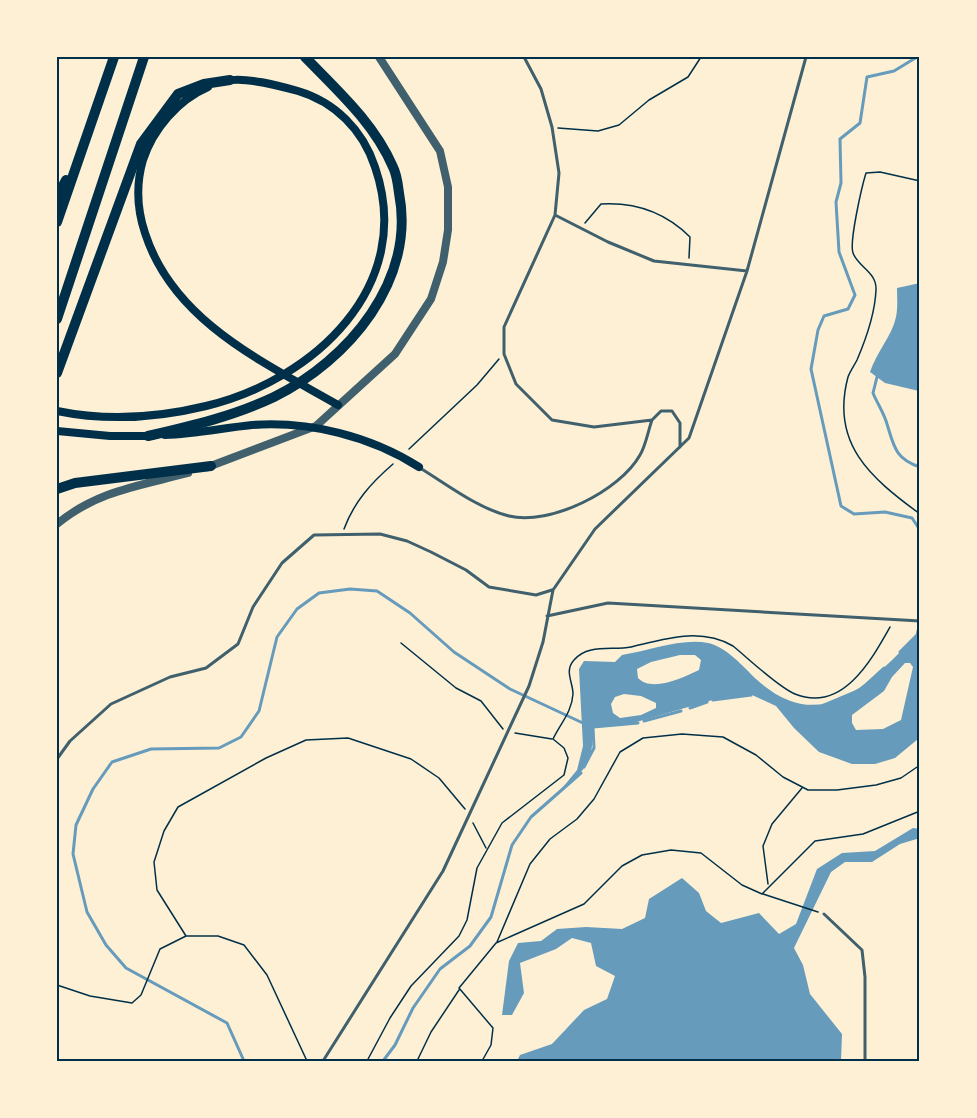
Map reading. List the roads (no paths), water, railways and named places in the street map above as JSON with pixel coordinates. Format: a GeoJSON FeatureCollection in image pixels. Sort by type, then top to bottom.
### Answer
{"type":"FeatureCollection","features":[{"type":"Feature","properties":{"kind":"highway"},"geometry":{"type":"LineString","coordinates":[[57,222],[114,57]]}},
{"type":"Feature","properties":{"kind":"highway"},"geometry":{"type":"LineString","coordinates":[[57,319],[144,57]]}},
{"type":"Feature","properties":{"kind":"highway"},"geometry":{"type":"LineString","coordinates":[[148,436],[251,408],[312,374],[345,345],[368,319],[388,285],[396,266],[402,226],[394,169],[370,125],[305,57]]}},
{"type":"Feature","properties":{"kind":"highway"},"geometry":{"type":"LineString","coordinates":[[57,374],[141,144],[178,94],[204,84],[230,80]]}},
{"type":"Feature","properties":{"kind":"highway"},"geometry":{"type":"LineString","coordinates":[[57,197],[87,136]]}},
{"type":"Feature","properties":{"kind":"highway"},"geometry":{"type":"LineString","coordinates":[[57,489],[75,483],[211,466]]}},
{"type":"Feature","properties":{"kind":"main road"},"geometry":{"type":"LineString","coordinates":[[57,411],[100,417],[142,417],[207,406],[249,391],[299,364],[348,322],[364,297],[379,261],[386,225],[383,199],[369,148],[349,121],[330,105],[306,94],[260,82],[230,80],[191,95],[166,119],[150,143],[139,183],[140,214],[145,234],[161,270],[175,291],[200,316],[261,361],[338,405]]}},
{"type":"Feature","properties":{"kind":"main road"},"geometry":{"type":"LineString","coordinates":[[57,431],[110,436],[148,436],[252,425],[297,426],[365,440],[418,467]]}},
{"type":"Feature","properties":{"kind":"street"},"geometry":{"type":"LineString","coordinates":[[57,524],[77,508],[99,496],[211,466],[316,426],[395,354],[431,299],[443,262],[448,230],[448,187],[440,151],[379,57]]}},
{"type":"Feature","properties":{"kind":"lane"},"geometry":{"type":"LineString","coordinates":[[524,57],[541,89],[552,127],[559,174],[555,215],[504,327],[504,354],[516,384],[552,420],[594,428],[652,420]]}},
{"type":"Feature","properties":{"kind":"lane"},"geometry":{"type":"LineString","coordinates":[[322,1061],[443,871],[529,686],[543,642],[553,590],[595,529],[689,438],[747,271],[806,57]]}},
{"type":"Feature","properties":{"kind":"lane"},"geometry":{"type":"LineString","coordinates":[[555,215],[654,261],[747,271]]}},
{"type":"Feature","properties":{"kind":"lane"},"geometry":{"type":"LineString","coordinates":[[418,467],[466,497],[510,516],[548,516],[589,500],[625,473],[640,455],[652,420],[661,411],[672,411],[680,423],[680,447]]}},
{"type":"Feature","properties":{"kind":"lane"},"geometry":{"type":"LineString","coordinates":[[57,759],[70,741],[111,704],[170,677],[207,668],[238,644],[253,607],[282,563],[314,535],[380,534],[407,541],[466,570],[489,587],[536,595],[553,590]]}},
{"type":"Feature","properties":{"kind":"lane"},"geometry":{"type":"LineString","coordinates":[[547,616],[608,603],[920,621]]}},
{"type":"Feature","properties":{"kind":"lane"},"geometry":{"type":"LineString","coordinates":[[824,914],[862,950],[865,976],[865,1061]]}},
{"type":"Feature","properties":{"kind":"water"},"geometry":{"type":"Polygon","coordinates":[[[920,283],[919,391],[885,383],[870,372],[894,324],[897,310],[897,288],[920,283]]]}},
{"type":"Feature","properties":{"kind":"water"},"geometry":{"type":"Polygon","coordinates":[[[917,635],[920,656],[918,739],[895,758],[875,764],[852,764],[819,752],[794,728],[776,706],[750,694],[716,699],[626,725],[593,728],[593,740],[586,765],[576,778],[559,792],[577,770],[583,746],[579,669],[584,661],[615,662],[622,655],[665,646],[687,642],[708,643],[721,648],[756,679],[780,696],[802,704],[824,704],[844,697],[863,685],[917,635]],[[680,655],[651,662],[637,669],[638,678],[651,684],[659,684],[677,680],[699,670],[701,660],[695,655],[680,655]],[[905,663],[892,677],[884,691],[852,715],[852,723],[856,730],[883,729],[901,720],[913,667],[910,663],[905,663]],[[624,694],[615,697],[611,704],[613,713],[620,718],[641,715],[656,708],[656,703],[641,696],[624,694]]]}},
{"type":"Feature","properties":{"kind":"water"},"geometry":{"type":"Polygon","coordinates":[[[913,828],[920,829],[920,838],[900,844],[872,862],[845,862],[831,872],[794,948],[803,965],[810,994],[842,1034],[841,1061],[517,1061],[520,1055],[552,1044],[584,1010],[607,999],[615,976],[596,966],[591,943],[572,938],[556,949],[520,963],[524,993],[512,1015],[502,1015],[509,961],[518,943],[541,941],[557,929],[586,927],[622,929],[645,918],[649,899],[682,878],[699,893],[706,911],[721,923],[759,913],[779,934],[796,924],[817,869],[842,853],[875,851],[913,828]]]}},
{"type":"Feature","properties":{"kind":"waterway"},"geometry":{"type":"LineString","coordinates":[[917,57],[894,71],[867,77],[860,123],[840,139],[841,183],[836,202],[839,252],[855,295],[848,309],[824,316],[818,330],[811,369],[841,506],[854,514],[885,512],[912,518],[920,530]]}},
{"type":"Feature","properties":{"kind":"waterway"},"geometry":{"type":"LineString","coordinates":[[877,377],[873,393],[894,445],[900,456],[920,467]]}},
{"type":"Feature","properties":{"kind":"waterway"},"geometry":{"type":"LineString","coordinates":[[244,1061],[227,1023],[126,968],[106,945],[87,912],[73,854],[76,825],[93,789],[112,762],[151,749],[219,748],[241,737],[259,711],[277,637],[297,609],[319,593],[350,589],[377,591],[410,613],[454,652],[510,689],[585,724]]}},
{"type":"Feature","properties":{"kind":"waterway"},"geometry":{"type":"LineString","coordinates":[[900,652],[917,635],[920,623]]}},
{"type":"Feature","properties":{"kind":"waterway"},"geometry":{"type":"LineString","coordinates":[[822,706],[860,690],[884,668]]}},
{"type":"Feature","properties":{"kind":"waterway"},"geometry":{"type":"LineString","coordinates":[[713,700],[751,695]]}},
{"type":"Feature","properties":{"kind":"waterway"},"geometry":{"type":"LineString","coordinates":[[690,708],[707,702]]}},
{"type":"Feature","properties":{"kind":"waterway"},"geometry":{"type":"LineString","coordinates":[[644,721],[681,711]]}},
{"type":"Feature","properties":{"kind":"waterway"},"geometry":{"type":"LineString","coordinates":[[584,767],[594,748],[593,727],[638,723]]}},
{"type":"Feature","properties":{"kind":"waterway"},"geometry":{"type":"LineString","coordinates":[[383,1061],[395,1045],[413,1008],[440,969],[470,946],[491,917],[512,845],[531,817],[581,773]]}}]}
